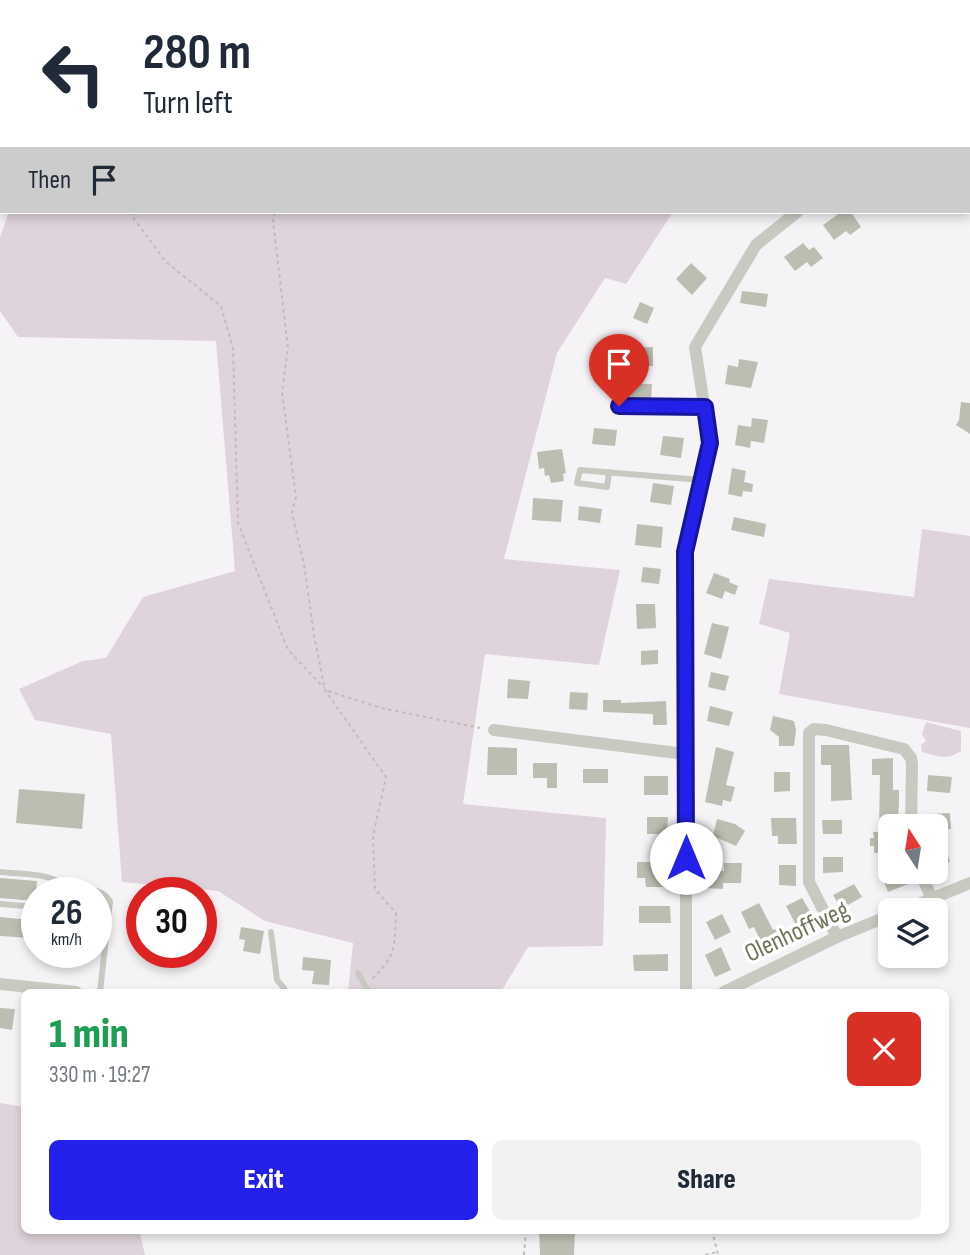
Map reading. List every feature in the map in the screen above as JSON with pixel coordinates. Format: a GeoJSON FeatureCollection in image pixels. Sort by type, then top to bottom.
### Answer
{"type":"FeatureCollection","features":[{"type":"Feature","properties":{"kind":"street"},"geometry":{"type":"LineString","coordinates":[[686,989],[685,552],[710,443],[695,347],[756,245],[795,214]]}},
{"type":"Feature","properties":{"kind":"street"},"geometry":{"type":"LineString","coordinates":[[837,937],[809,883],[808,733],[814,729],[826,730],[904,750],[911,758],[912,764],[911,814]]}},
{"type":"Feature","properties":{"kind":"street"},"geometry":{"type":"LineString","coordinates":[[494,730],[685,754]]}},
{"type":"Feature","properties":{"kind":"street"},"geometry":{"type":"LineString","coordinates":[[934,898],[970,883]]}},
{"type":"Feature","properties":{"kind":"street","name":"Olenhoffweg"},"geometry":{"type":"LineString","coordinates":[[730,989],[837,937],[878,920]]}},
{"type":"Feature","properties":{"kind":"street"},"geometry":{"type":"LineString","coordinates":[[0,984],[48,989]]}},
{"type":"Feature","properties":{"kind":"lane"},"geometry":{"type":"LineString","coordinates":[[619,406],[705,407]]}},
{"type":"Feature","properties":{"kind":"lane"},"geometry":{"type":"LineString","coordinates":[[608,472],[607,487],[577,483],[580,470],[608,472],[701,480]]}},
{"type":"Feature","properties":{"kind":"lane"},"geometry":{"type":"LineString","coordinates":[[0,872],[48,877]]}},
{"type":"Feature","properties":{"kind":"lane"},"geometry":{"type":"LineString","coordinates":[[0,904],[21,906]]}},
{"type":"Feature","properties":{"kind":"lane"},"geometry":{"type":"LineString","coordinates":[[271,932],[276,980],[284,989]]}},
{"type":"Feature","properties":{"kind":"lane"},"geometry":{"type":"LineString","coordinates":[[100,989],[103,968]]}},
{"type":"Feature","properties":{"kind":"lane"},"geometry":{"type":"LineString","coordinates":[[358,973],[367,989]]}},
{"type":"Feature","properties":{"kind":"path"},"geometry":{"type":"LineString","coordinates":[[130,214],[166,262],[221,306],[233,348],[238,523],[288,650],[326,690],[386,777],[373,836],[375,889],[396,913],[395,947],[382,969],[365,985]]}},
{"type":"Feature","properties":{"kind":"path"},"geometry":{"type":"LineString","coordinates":[[275,214],[273,222],[288,348],[282,392],[296,497],[292,513],[304,564],[314,635],[326,690]]}},
{"type":"Feature","properties":{"kind":"path"},"geometry":{"type":"LineString","coordinates":[[326,690],[381,708],[480,728]]}},
{"type":"Feature","properties":{"kind":"path"},"geometry":{"type":"LineString","coordinates":[[524,1255],[526,1234]]}},
{"type":"Feature","properties":{"kind":"path"},"geometry":{"type":"LineString","coordinates":[[705,1255],[718,1254],[713,1234]]}},
{"type":"Feature","properties":{"kind":"shaded area"},"geometry":{"type":"Polygon","coordinates":[[[8,214],[672,214],[626,284],[605,278],[557,353],[504,559],[620,570],[599,665],[485,654],[463,804],[606,818],[603,946],[528,947],[503,989],[348,989],[353,943],[265,921],[217,891],[217,877],[126,877],[126,882],[122,882],[111,734],[35,720],[19,689],[83,661],[106,658],[143,597],[235,571],[216,341],[18,337],[0,311],[0,237],[8,214]]]}},
{"type":"Feature","properties":{"kind":"shaded area"},"geometry":{"type":"Polygon","coordinates":[[[922,529],[970,536],[970,728],[779,694],[790,633],[759,624],[769,579],[914,597],[922,529]]]}},
{"type":"Feature","properties":{"kind":"shaded area"},"geometry":{"type":"Polygon","coordinates":[[[926,722],[961,731],[961,751],[946,757],[922,752],[921,745],[926,741],[922,734],[926,722]]]}},
{"type":"Feature","properties":{"kind":"shaded area"},"geometry":{"type":"Polygon","coordinates":[[[0,1103],[21,1106],[21,1234],[140,1234],[145,1255],[0,1255],[0,1103]]]}},
{"type":"Feature","properties":{"kind":"building"},"geometry":{"type":"Polygon","coordinates":[[[838,214],[852,214],[861,227],[850,235],[846,231],[834,240],[823,225],[838,214]]]}},
{"type":"Feature","properties":{"kind":"building"},"geometry":{"type":"Polygon","coordinates":[[[803,243],[809,250],[814,247],[823,258],[811,267],[807,262],[795,271],[784,257],[803,243]]]}},
{"type":"Feature","properties":{"kind":"building"},"geometry":{"type":"Polygon","coordinates":[[[691,263],[707,278],[692,295],[676,279],[691,263]]]}},
{"type":"Feature","properties":{"kind":"building"},"geometry":{"type":"Polygon","coordinates":[[[742,291],[768,294],[766,307],[740,303],[742,291]]]}},
{"type":"Feature","properties":{"kind":"building"},"geometry":{"type":"Polygon","coordinates":[[[640,302],[654,308],[647,324],[633,318],[640,302]]]}},
{"type":"Feature","properties":{"kind":"building"},"geometry":{"type":"Polygon","coordinates":[[[653,347],[653,366],[630,367],[630,348],[653,347]]]}},
{"type":"Feature","properties":{"kind":"building"},"geometry":{"type":"Polygon","coordinates":[[[739,359],[758,362],[751,388],[725,384],[728,365],[738,367],[739,359]]]}},
{"type":"Feature","properties":{"kind":"building"},"geometry":{"type":"Polygon","coordinates":[[[622,383],[652,384],[651,401],[622,400],[622,383]]]}},
{"type":"Feature","properties":{"kind":"building"},"geometry":{"type":"Polygon","coordinates":[[[961,402],[970,403],[970,434],[956,425],[961,402]]]}},
{"type":"Feature","properties":{"kind":"building"},"geometry":{"type":"Polygon","coordinates":[[[752,418],[768,420],[764,443],[751,441],[750,448],[735,445],[738,425],[751,427],[752,418]]]}},
{"type":"Feature","properties":{"kind":"building"},"geometry":{"type":"Polygon","coordinates":[[[594,428],[617,430],[615,446],[592,444],[594,428]]]}},
{"type":"Feature","properties":{"kind":"building"},"geometry":{"type":"Polygon","coordinates":[[[663,436],[684,438],[681,458],[660,455],[663,436]]]}},
{"type":"Feature","properties":{"kind":"building"},"geometry":{"type":"Polygon","coordinates":[[[562,449],[566,473],[563,474],[564,481],[551,483],[549,475],[545,476],[544,468],[539,469],[537,452],[562,449]]]}},
{"type":"Feature","properties":{"kind":"building"},"geometry":{"type":"Polygon","coordinates":[[[732,468],[746,471],[744,482],[753,484],[752,492],[743,491],[742,497],[728,494],[732,468]]]}},
{"type":"Feature","properties":{"kind":"building"},"geometry":{"type":"Polygon","coordinates":[[[653,483],[674,486],[671,505],[650,502],[653,483]]]}},
{"type":"Feature","properties":{"kind":"building"},"geometry":{"type":"Polygon","coordinates":[[[533,498],[563,500],[561,522],[532,520],[533,498]]]}},
{"type":"Feature","properties":{"kind":"building"},"geometry":{"type":"Polygon","coordinates":[[[579,506],[602,509],[600,523],[578,520],[579,506]]]}},
{"type":"Feature","properties":{"kind":"building"},"geometry":{"type":"Polygon","coordinates":[[[734,517],[766,524],[764,537],[731,530],[734,517]]]}},
{"type":"Feature","properties":{"kind":"building"},"geometry":{"type":"Polygon","coordinates":[[[637,524],[663,527],[661,548],[635,545],[637,524]]]}},
{"type":"Feature","properties":{"kind":"building"},"geometry":{"type":"Polygon","coordinates":[[[643,567],[661,569],[659,584],[641,582],[643,567]]]}},
{"type":"Feature","properties":{"kind":"building"},"geometry":{"type":"Polygon","coordinates":[[[714,573],[730,579],[729,582],[738,586],[735,595],[725,591],[722,599],[706,593],[714,573]]]}},
{"type":"Feature","properties":{"kind":"building"},"geometry":{"type":"Polygon","coordinates":[[[636,604],[655,604],[656,628],[637,629],[636,604]]]}},
{"type":"Feature","properties":{"kind":"building"},"geometry":{"type":"Polygon","coordinates":[[[712,623],[729,627],[721,659],[704,654],[712,623]]]}},
{"type":"Feature","properties":{"kind":"building"},"geometry":{"type":"Polygon","coordinates":[[[658,650],[658,664],[641,665],[641,651],[658,650]]]}},
{"type":"Feature","properties":{"kind":"building"},"geometry":{"type":"Polygon","coordinates":[[[711,672],[729,676],[725,691],[708,687],[711,672]]]}},
{"type":"Feature","properties":{"kind":"building"},"geometry":{"type":"Polygon","coordinates":[[[508,679],[530,681],[528,699],[507,698],[508,679]]]}},
{"type":"Feature","properties":{"kind":"building"},"geometry":{"type":"Polygon","coordinates":[[[570,692],[588,693],[587,710],[569,709],[570,692]]]}},
{"type":"Feature","properties":{"kind":"building"},"geometry":{"type":"Polygon","coordinates":[[[603,700],[621,700],[621,703],[666,701],[667,725],[653,725],[653,714],[603,712],[603,700]]]}},
{"type":"Feature","properties":{"kind":"building"},"geometry":{"type":"Polygon","coordinates":[[[710,706],[733,712],[729,726],[707,721],[710,706]]]}},
{"type":"Feature","properties":{"kind":"building"},"geometry":{"type":"Polygon","coordinates":[[[773,716],[794,721],[794,746],[779,746],[779,737],[770,730],[773,716]]]}},
{"type":"Feature","properties":{"kind":"building"},"geometry":{"type":"Polygon","coordinates":[[[821,745],[849,745],[852,800],[831,801],[831,765],[821,765],[821,745]]]}},
{"type":"Feature","properties":{"kind":"building"},"geometry":{"type":"Polygon","coordinates":[[[488,747],[517,748],[517,775],[487,775],[488,747]]]}},
{"type":"Feature","properties":{"kind":"building"},"geometry":{"type":"Polygon","coordinates":[[[716,747],[734,752],[726,785],[735,787],[731,802],[723,800],[722,806],[705,802],[716,747]]]}},
{"type":"Feature","properties":{"kind":"building"},"geometry":{"type":"Polygon","coordinates":[[[893,758],[893,790],[899,790],[898,814],[879,814],[880,775],[872,775],[872,759],[893,758]]]}},
{"type":"Feature","properties":{"kind":"building"},"geometry":{"type":"Polygon","coordinates":[[[533,763],[557,763],[557,788],[547,788],[547,778],[533,778],[533,763]]]}},
{"type":"Feature","properties":{"kind":"building"},"geometry":{"type":"Polygon","coordinates":[[[583,769],[608,769],[608,783],[583,783],[583,769]]]}},
{"type":"Feature","properties":{"kind":"building"},"geometry":{"type":"Polygon","coordinates":[[[774,772],[790,772],[790,791],[774,792],[774,772]]]}},
{"type":"Feature","properties":{"kind":"building"},"geometry":{"type":"Polygon","coordinates":[[[928,775],[952,777],[950,793],[927,791],[928,775]]]}},
{"type":"Feature","properties":{"kind":"building"},"geometry":{"type":"Polygon","coordinates":[[[644,776],[668,776],[668,795],[644,795],[644,776]]]}},
{"type":"Feature","properties":{"kind":"building"},"geometry":{"type":"Polygon","coordinates":[[[19,789],[85,794],[82,829],[16,823],[19,789]]]}},
{"type":"Feature","properties":{"kind":"building"},"geometry":{"type":"Polygon","coordinates":[[[950,813],[951,829],[948,829],[948,814],[930,814],[950,813]]]}},
{"type":"Feature","properties":{"kind":"building"},"geometry":{"type":"Polygon","coordinates":[[[647,817],[668,817],[667,834],[647,834],[647,817]]]}},
{"type":"Feature","properties":{"kind":"building"},"geometry":{"type":"Polygon","coordinates":[[[771,818],[796,818],[797,844],[778,844],[778,836],[772,836],[771,818]]]}},
{"type":"Feature","properties":{"kind":"building"},"geometry":{"type":"Polygon","coordinates":[[[717,819],[735,824],[745,831],[736,846],[713,836],[717,819]]]}},
{"type":"Feature","properties":{"kind":"building"},"geometry":{"type":"Polygon","coordinates":[[[822,820],[842,820],[842,834],[823,834],[822,820]]]}},
{"type":"Feature","properties":{"kind":"building"},"geometry":{"type":"Polygon","coordinates":[[[873,832],[878,832],[878,853],[874,853],[874,846],[870,846],[870,838],[874,838],[873,832]]]}},
{"type":"Feature","properties":{"kind":"building"},"geometry":{"type":"Polygon","coordinates":[[[823,857],[843,857],[843,872],[823,873],[823,857]]]}},
{"type":"Feature","properties":{"kind":"building"},"geometry":{"type":"Polygon","coordinates":[[[637,862],[662,862],[663,887],[646,887],[645,878],[637,878],[637,862]]]}},
{"type":"Feature","properties":{"kind":"building"},"geometry":{"type":"Polygon","coordinates":[[[724,863],[742,863],[741,883],[723,883],[723,889],[705,888],[706,870],[724,871],[724,863]]]}},
{"type":"Feature","properties":{"kind":"building"},"geometry":{"type":"Polygon","coordinates":[[[779,865],[796,865],[796,886],[779,885],[779,865]]]}},
{"type":"Feature","properties":{"kind":"building"},"geometry":{"type":"Polygon","coordinates":[[[0,878],[21,880],[21,900],[0,898],[0,878]]]}},
{"type":"Feature","properties":{"kind":"building"},"geometry":{"type":"Polygon","coordinates":[[[854,884],[862,897],[841,909],[833,895],[854,884]]]}},
{"type":"Feature","properties":{"kind":"building"},"geometry":{"type":"Polygon","coordinates":[[[885,884],[908,884],[888,892],[885,884]]]}},
{"type":"Feature","properties":{"kind":"building"},"geometry":{"type":"Polygon","coordinates":[[[802,898],[814,918],[797,927],[786,906],[802,898]]]}},
{"type":"Feature","properties":{"kind":"building"},"geometry":{"type":"Polygon","coordinates":[[[759,903],[773,930],[777,928],[786,945],[767,955],[754,927],[749,929],[741,912],[759,903]]]}},
{"type":"Feature","properties":{"kind":"building"},"geometry":{"type":"Polygon","coordinates":[[[639,906],[670,906],[671,923],[639,923],[639,906]]]}},
{"type":"Feature","properties":{"kind":"building"},"geometry":{"type":"Polygon","coordinates":[[[722,914],[731,932],[715,940],[706,922],[722,914]]]}},
{"type":"Feature","properties":{"kind":"building"},"geometry":{"type":"Polygon","coordinates":[[[0,917],[21,919],[21,937],[0,936],[0,917]]]}},
{"type":"Feature","properties":{"kind":"building"},"geometry":{"type":"Polygon","coordinates":[[[241,927],[264,931],[260,954],[243,951],[245,940],[239,939],[241,927]]]}},
{"type":"Feature","properties":{"kind":"building"},"geometry":{"type":"Polygon","coordinates":[[[721,947],[731,970],[715,977],[705,955],[721,947]]]}},
{"type":"Feature","properties":{"kind":"building"},"geometry":{"type":"Polygon","coordinates":[[[668,954],[668,971],[634,971],[633,955],[668,954]]]}},
{"type":"Feature","properties":{"kind":"building"},"geometry":{"type":"Polygon","coordinates":[[[303,957],[331,960],[329,985],[312,984],[314,971],[302,970],[303,957]]]}},
{"type":"Feature","properties":{"kind":"building"},"geometry":{"type":"Polygon","coordinates":[[[0,1008],[15,1009],[12,1030],[0,1028],[0,1008]]]}},
{"type":"Feature","properties":{"kind":"building"},"geometry":{"type":"Polygon","coordinates":[[[539,1234],[575,1234],[574,1255],[540,1255],[539,1234]]]}},
{"type":"Feature","properties":{"kind":"route"},"geometry":{"type":"LineString","coordinates":[[619,406],[689,409],[705,407],[710,443],[685,552],[686,858]]}}]}
